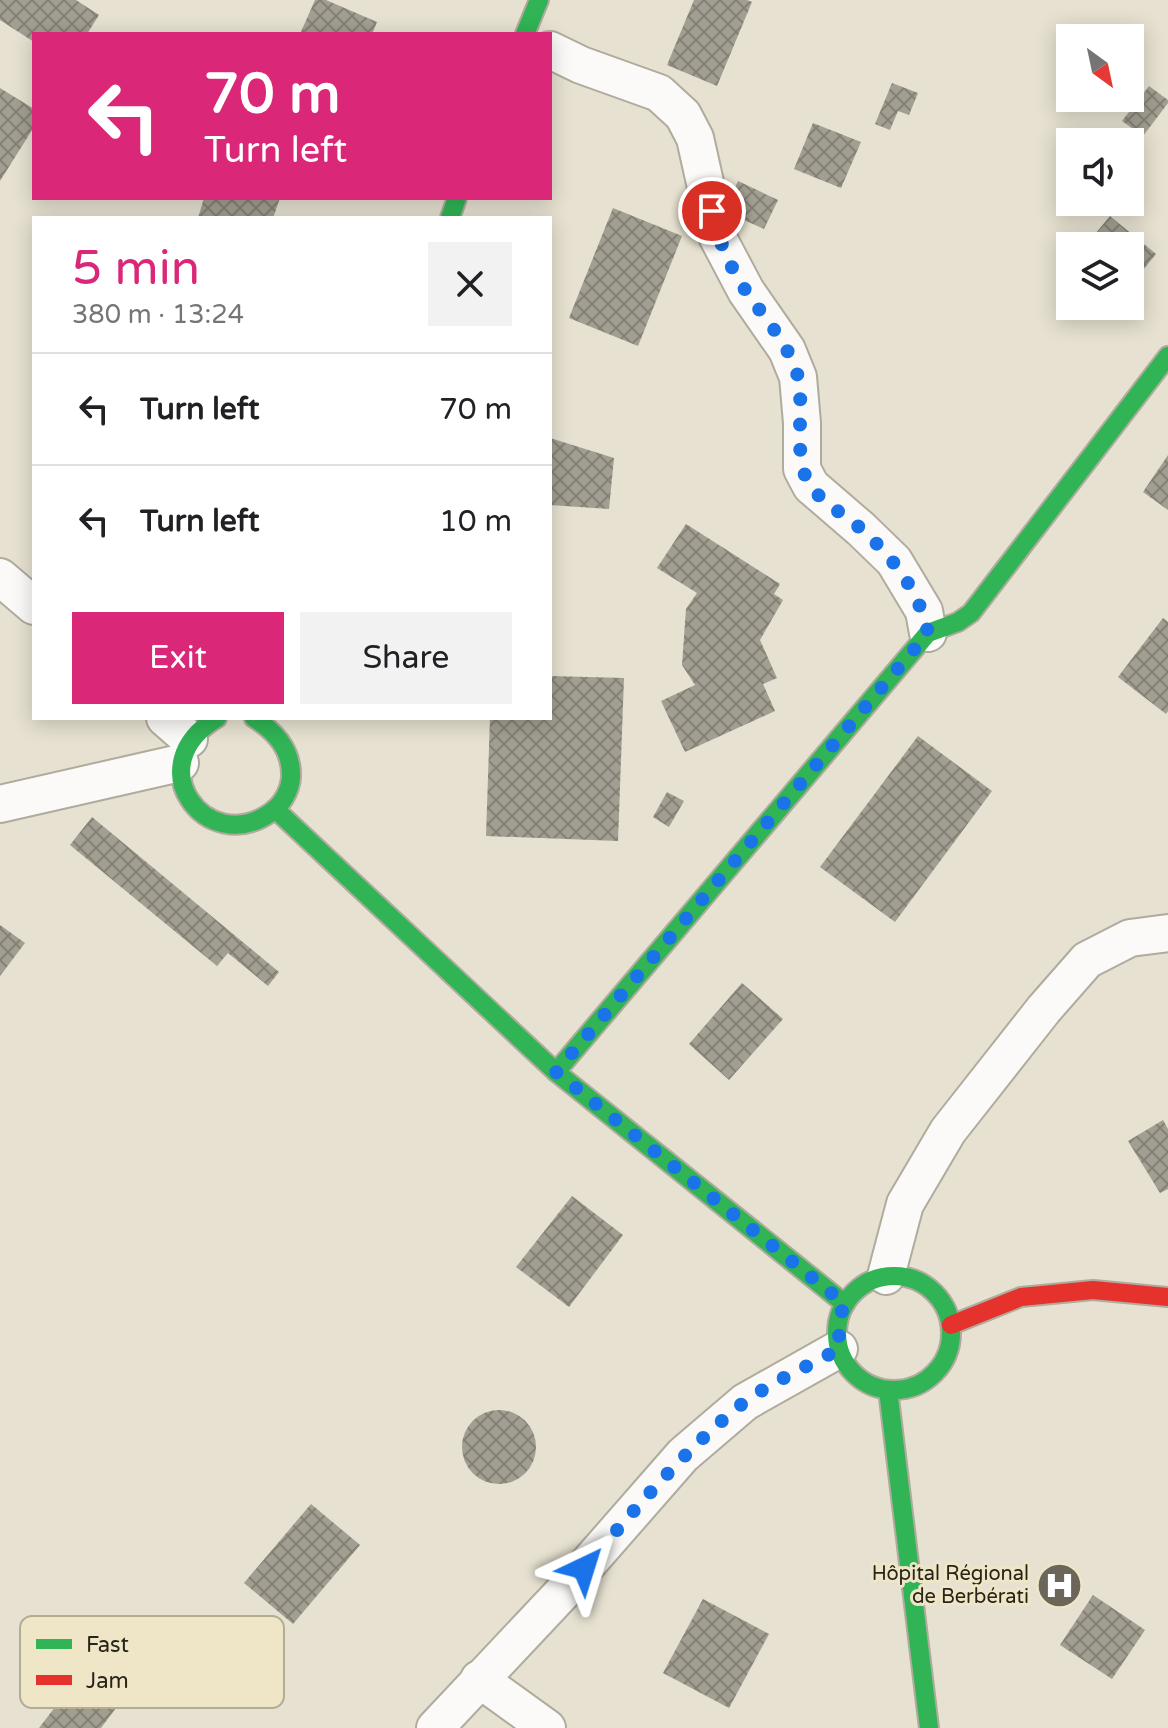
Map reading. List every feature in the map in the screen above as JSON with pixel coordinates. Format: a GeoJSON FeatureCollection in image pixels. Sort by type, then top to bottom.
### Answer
{"type":"FeatureCollection","features":[{"type":"Feature","properties":{"kind":"main road"},"geometry":{"type":"LineString","coordinates":[[526,32],[539,0]]}},
{"type":"Feature","properties":{"kind":"main road"},"geometry":{"type":"LineString","coordinates":[[556,1072],[928,633],[961,623],[974,612],[989,587],[1168,356]]}},
{"type":"Feature","properties":{"kind":"main road"},"geometry":{"type":"LineString","coordinates":[[258,720],[269,725],[282,738],[290,756]]}},
{"type":"Feature","properties":{"kind":"main road"},"geometry":{"type":"LineString","coordinates":[[188,734],[181,782],[191,804],[205,817],[240,825],[260,820],[275,809],[287,791],[292,772],[290,756],[294,731]]}},
{"type":"Feature","properties":{"kind":"main road"},"geometry":{"type":"LineString","coordinates":[[275,809],[556,1072],[845,1304]]}},
{"type":"Feature","properties":{"kind":"main road"},"geometry":{"type":"LineString","coordinates":[[886,1276],[904,1276],[928,1287],[946,1308],[951,1325],[947,1357],[936,1372],[922,1383],[905,1389],[888,1390],[866,1383],[849,1369],[839,1349],[839,1318],[845,1304],[863,1285],[886,1276]]}},
{"type":"Feature","properties":{"kind":"main road"},"geometry":{"type":"LineString","coordinates":[[951,1325],[1021,1297],[1093,1290],[1168,1297]]}},
{"type":"Feature","properties":{"kind":"main road"},"geometry":{"type":"LineString","coordinates":[[888,1390],[929,1728]]}},
{"type":"Feature","properties":{"kind":"street"},"geometry":{"type":"LineString","coordinates":[[552,51],[581,65],[659,93],[683,115],[695,138],[717,236],[746,291],[787,350],[798,377],[802,469],[811,486],[894,561],[924,611],[928,633]]}},
{"type":"Feature","properties":{"kind":"street"},"geometry":{"type":"LineString","coordinates":[[0,577],[32,604]]}},
{"type":"Feature","properties":{"kind":"street"},"geometry":{"type":"LineString","coordinates":[[0,804],[188,734]]}},
{"type":"Feature","properties":{"kind":"street"},"geometry":{"type":"LineString","coordinates":[[886,1276],[905,1204],[948,1131],[1044,1009],[1087,960],[1130,938],[1168,933]]}},
{"type":"Feature","properties":{"kind":"street"},"geometry":{"type":"LineString","coordinates":[[435,1728],[564,1591],[683,1455],[745,1402],[839,1349]]}},
{"type":"Feature","properties":{"kind":"street"},"geometry":{"type":"LineString","coordinates":[[479,1679],[547,1728]]}},
{"type":"Feature","properties":{"kind":"building"},"geometry":{"type":"Polygon","coordinates":[[[0,0],[76,0],[99,15],[88,32],[32,32],[32,41],[0,20],[0,0]]]}},
{"type":"Feature","properties":{"kind":"building"},"geometry":{"type":"Polygon","coordinates":[[[315,0],[326,0],[377,22],[373,32],[301,32],[315,0]]]}},
{"type":"Feature","properties":{"kind":"building"},"geometry":{"type":"Polygon","coordinates":[[[694,0],[752,2],[717,86],[667,65],[694,0]]]}},
{"type":"Feature","properties":{"kind":"building"},"geometry":{"type":"Polygon","coordinates":[[[892,83],[918,93],[909,115],[898,111],[890,130],[875,124],[892,83]]]}},
{"type":"Feature","properties":{"kind":"building"},"geometry":{"type":"Polygon","coordinates":[[[1149,86],[1168,103],[1144,135],[1144,128],[1132,128],[1122,121],[1129,112],[1144,112],[1144,92],[1149,86]]]}},
{"type":"Feature","properties":{"kind":"building"},"geometry":{"type":"Polygon","coordinates":[[[0,88],[32,108],[32,130],[0,181],[0,88]]]}},
{"type":"Feature","properties":{"kind":"building"},"geometry":{"type":"Polygon","coordinates":[[[813,123],[861,142],[841,188],[794,169],[813,123]]]}},
{"type":"Feature","properties":{"kind":"building"},"geometry":{"type":"Polygon","coordinates":[[[738,181],[778,200],[764,229],[724,211],[738,181]]]}},
{"type":"Feature","properties":{"kind":"building"},"geometry":{"type":"Polygon","coordinates":[[[203,200],[279,200],[274,216],[199,216],[203,200]]]}},
{"type":"Feature","properties":{"kind":"building"},"geometry":{"type":"Polygon","coordinates":[[[613,208],[682,236],[638,346],[569,318],[613,208]]]}},
{"type":"Feature","properties":{"kind":"building"},"geometry":{"type":"Polygon","coordinates":[[[1110,216],[1129,232],[1097,232],[1110,216]]]}},
{"type":"Feature","properties":{"kind":"building"},"geometry":{"type":"Polygon","coordinates":[[[1144,244],[1156,254],[1144,269],[1144,244]]]}},
{"type":"Feature","properties":{"kind":"building"},"geometry":{"type":"Polygon","coordinates":[[[552,439],[614,458],[609,509],[552,505],[552,439]]]}},
{"type":"Feature","properties":{"kind":"building"},"geometry":{"type":"Polygon","coordinates":[[[1168,455],[1168,510],[1143,492],[1168,455]]]}},
{"type":"Feature","properties":{"kind":"building"},"geometry":{"type":"Polygon","coordinates":[[[686,524],[780,584],[774,594],[783,600],[760,640],[777,678],[763,684],[775,711],[685,752],[661,701],[695,685],[682,665],[686,609],[697,593],[657,568],[686,524]]]}},
{"type":"Feature","properties":{"kind":"building"},"geometry":{"type":"Polygon","coordinates":[[[1163,618],[1168,622],[1166,714],[1118,677],[1163,618]]]}},
{"type":"Feature","properties":{"kind":"building"},"geometry":{"type":"Polygon","coordinates":[[[552,676],[624,678],[618,841],[486,836],[490,720],[552,720],[552,676]]]}},
{"type":"Feature","properties":{"kind":"building"},"geometry":{"type":"Polygon","coordinates":[[[918,736],[992,791],[895,922],[820,867],[918,736]]]}},
{"type":"Feature","properties":{"kind":"building"},"geometry":{"type":"Polygon","coordinates":[[[667,792],[684,801],[669,827],[653,817],[667,792]]]}},
{"type":"Feature","properties":{"kind":"building"},"geometry":{"type":"Polygon","coordinates":[[[92,817],[279,972],[268,986],[228,953],[217,966],[70,845],[92,817]]]}},
{"type":"Feature","properties":{"kind":"building"},"geometry":{"type":"Polygon","coordinates":[[[0,925],[25,943],[0,976],[0,925]]]}},
{"type":"Feature","properties":{"kind":"building"},"geometry":{"type":"Polygon","coordinates":[[[742,983],[783,1019],[729,1080],[689,1044],[742,983]]]}},
{"type":"Feature","properties":{"kind":"building"},"geometry":{"type":"Polygon","coordinates":[[[1163,1120],[1168,1129],[1168,1189],[1160,1193],[1128,1141],[1163,1120]]]}},
{"type":"Feature","properties":{"kind":"building"},"geometry":{"type":"Polygon","coordinates":[[[572,1196],[623,1235],[569,1307],[516,1267],[572,1196]]]}},
{"type":"Feature","properties":{"kind":"building"},"geometry":{"type":"Polygon","coordinates":[[[499,1410],[520,1416],[530,1426],[536,1447],[530,1468],[520,1478],[499,1484],[478,1478],[468,1468],[462,1447],[468,1426],[478,1416],[499,1410]]]}},
{"type":"Feature","properties":{"kind":"building"},"geometry":{"type":"Polygon","coordinates":[[[311,1504],[360,1545],[293,1624],[244,1583],[311,1504]]]}},
{"type":"Feature","properties":{"kind":"building"},"geometry":{"type":"Polygon","coordinates":[[[1093,1595],[1145,1630],[1112,1679],[1060,1645],[1093,1595]]]}},
{"type":"Feature","properties":{"kind":"building"},"geometry":{"type":"Polygon","coordinates":[[[703,1599],[769,1634],[729,1708],[663,1673],[703,1599]]]}},
{"type":"Feature","properties":{"kind":"building"},"geometry":{"type":"Polygon","coordinates":[[[54,1708],[116,1708],[101,1728],[39,1728],[54,1708]]]}},
{"type":"Feature","properties":{"kind":"traffic: fast"},"geometry":{"type":"LineString","coordinates":[[526,32],[539,0]]}},
{"type":"Feature","properties":{"kind":"traffic: fast"},"geometry":{"type":"LineString","coordinates":[[451,216],[456,200]]}},
{"type":"Feature","properties":{"kind":"traffic: fast"},"geometry":{"type":"LineString","coordinates":[[556,1072],[928,633],[958,622],[971,613],[1168,356]]}},
{"type":"Feature","properties":{"kind":"traffic: fast"},"geometry":{"type":"LineString","coordinates":[[215,720],[194,738],[183,759],[182,781],[190,800],[204,815],[224,823],[246,824],[278,806],[287,792],[291,777],[286,750],[269,729],[257,720]]}},
{"type":"Feature","properties":{"kind":"traffic: fast"},"geometry":{"type":"LineString","coordinates":[[275,809],[556,1072],[845,1304]]}},
{"type":"Feature","properties":{"kind":"traffic: fast"},"geometry":{"type":"LineString","coordinates":[[894,1276],[916,1280],[934,1293],[947,1311],[951,1333],[947,1355],[934,1373],[916,1386],[894,1390],[872,1386],[854,1373],[841,1355],[837,1333],[841,1311],[854,1293],[872,1280],[894,1276]]}},
{"type":"Feature","properties":{"kind":"traffic: fast"},"geometry":{"type":"LineString","coordinates":[[888,1390],[929,1728]]}},
{"type":"Feature","properties":{"kind":"traffic: jam"},"geometry":{"type":"LineString","coordinates":[[951,1325],[1021,1297],[1093,1290],[1168,1297]]}},
{"type":"Feature","properties":{"kind":"place","name":"Hôpital Régional de Berbérati"},"geometry":{"type":"Point","coordinates":[1060,1586]}},
{"type":"Feature","properties":{"kind":"route"},"geometry":{"type":"LineString","coordinates":[[584,1568],[683,1455],[745,1402],[839,1349],[839,1318],[845,1304],[556,1072],[928,633],[924,611],[894,561],[826,501],[811,486],[802,469],[798,377],[787,350],[746,291],[717,236],[712,211]]}}]}
